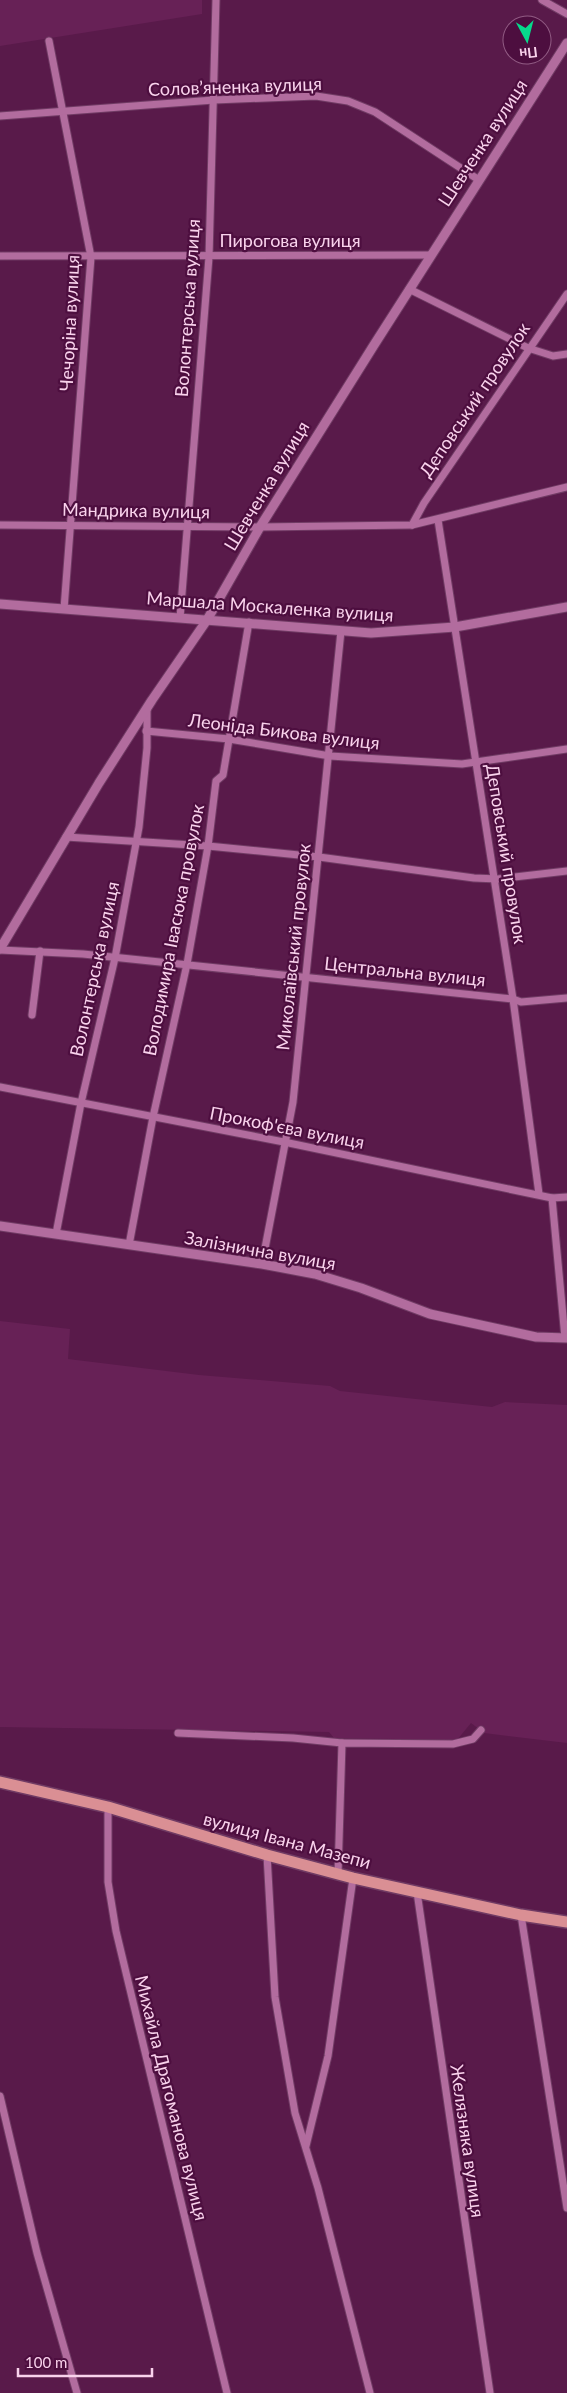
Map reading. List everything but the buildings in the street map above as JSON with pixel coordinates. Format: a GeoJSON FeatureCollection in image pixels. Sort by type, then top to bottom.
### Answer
{"type":"FeatureCollection","features":[{"type":"Feature","properties":{"kind":"main road","name":"вулиця Івана Мазепи"},"geometry":{"type":"LineString","coordinates":[[0,1782],[108,1808],[267,1855],[353,1878],[521,1915],[567,1922]]}},
{"type":"Feature","properties":{"kind":"street","name":"Волонтерська вулиця"},"geometry":{"type":"LineString","coordinates":[[180,618],[209,257],[216,0]]}},
{"type":"Feature","properties":{"kind":"street"},"geometry":{"type":"LineString","coordinates":[[542,0],[567,14]]}},
{"type":"Feature","properties":{"kind":"street","name":"Чечоріна вулиця"},"geometry":{"type":"LineString","coordinates":[[49,41],[91,257],[72,525],[64,609]]}},
{"type":"Feature","properties":{"kind":"street","name":"Шевченка вулиця"},"geometry":{"type":"LineString","coordinates":[[0,950],[66,838],[147,708],[207,620],[260,527],[567,43]]}},
{"type":"Feature","properties":{"kind":"street","name":"Солов’яненка вулиця"},"geometry":{"type":"LineString","coordinates":[[0,116],[214,100],[316,96],[348,101],[375,112],[479,180]]}},
{"type":"Feature","properties":{"kind":"street","name":"Пирогова вулиця"},"geometry":{"type":"LineString","coordinates":[[0,256],[431,256]]}},
{"type":"Feature","properties":{"kind":"street"},"geometry":{"type":"LineString","coordinates":[[409,290],[528,348],[553,356],[567,354]]}},
{"type":"Feature","properties":{"kind":"street","name":"Деповський провулок"},"geometry":{"type":"LineString","coordinates":[[412,525],[424,502],[528,348],[567,294]]}},
{"type":"Feature","properties":{"kind":"street","name":"Мандрика вулиця"},"geometry":{"type":"LineString","coordinates":[[0,525],[260,527],[412,525],[567,487]]}},
{"type":"Feature","properties":{"kind":"street","name":"Деповський провулок"},"geometry":{"type":"LineString","coordinates":[[438,520],[495,879],[540,1194]]}},
{"type":"Feature","properties":{"kind":"street","name":"Маршала Москаленка вулиця"},"geometry":{"type":"LineString","coordinates":[[0,604],[249,622],[341,631],[406,632],[455,627],[567,607]]}},
{"type":"Feature","properties":{"kind":"street","name":"Володимира Івасюка провулок"},"geometry":{"type":"LineString","coordinates":[[130,1245],[153,1117],[187,964],[208,846],[216,781],[223,775],[249,622]]}},
{"type":"Feature","properties":{"kind":"street","name":"Миколаївський провулок"},"geometry":{"type":"LineString","coordinates":[[262,1264],[292,1102],[304,976],[320,857],[341,631]]}},
{"type":"Feature","properties":{"kind":"street","name":"Волонтерська вулиця"},"geometry":{"type":"LineString","coordinates":[[56,1234],[81,1103],[115,958],[136,843],[147,748],[147,708]]}},
{"type":"Feature","properties":{"kind":"street","name":"Леоніда Бикова вулиця"},"geometry":{"type":"LineString","coordinates":[[146,731],[229,739],[330,756],[477,763],[567,749]]}},
{"type":"Feature","properties":{"kind":"street"},"geometry":{"type":"LineString","coordinates":[[66,838],[208,846],[320,857],[495,879],[567,871]]}},
{"type":"Feature","properties":{"kind":"street","name":"Центральна вулиця"},"geometry":{"type":"LineString","coordinates":[[0,950],[40,951],[187,964],[513,999],[521,1002],[567,998]]}},
{"type":"Feature","properties":{"kind":"street"},"geometry":{"type":"LineString","coordinates":[[32,1015],[40,951]]}},
{"type":"Feature","properties":{"kind":"street","name":"Прокоф'єва вулиця"},"geometry":{"type":"LineString","coordinates":[[0,1087],[284,1142],[552,1198],[567,1197]]}},
{"type":"Feature","properties":{"kind":"street"},"geometry":{"type":"LineString","coordinates":[[552,1198],[566,1338]]}},
{"type":"Feature","properties":{"kind":"street","name":"Залізнична вулиця"},"geometry":{"type":"LineString","coordinates":[[0,1226],[262,1264],[314,1274],[361,1288],[430,1314],[536,1338],[566,1338]]}},
{"type":"Feature","properties":{"kind":"street"},"geometry":{"type":"LineString","coordinates":[[178,1733],[293,1738],[342,1743],[453,1744],[473,1739],[481,1730]]}},
{"type":"Feature","properties":{"kind":"street"},"geometry":{"type":"LineString","coordinates":[[338,1874],[342,1743]]}},
{"type":"Feature","properties":{"kind":"street","name":"Михайла Драгоманова вулиця"},"geometry":{"type":"LineString","coordinates":[[108,1808],[108,1882],[116,1931],[227,2393]]}},
{"type":"Feature","properties":{"kind":"street"},"geometry":{"type":"LineString","coordinates":[[267,1855],[275,1997],[295,2113],[306,2148],[370,2393]]}},
{"type":"Feature","properties":{"kind":"street"},"geometry":{"type":"LineString","coordinates":[[306,2148],[328,2056],[353,1878]]}},
{"type":"Feature","properties":{"kind":"street","name":"Желязняка вулиця"},"geometry":{"type":"LineString","coordinates":[[417,1892],[490,2393]]}},
{"type":"Feature","properties":{"kind":"street"},"geometry":{"type":"LineString","coordinates":[[521,1915],[567,2208]]}},
{"type":"Feature","properties":{"kind":"street"},"geometry":{"type":"LineString","coordinates":[[0,2096],[37,2253],[77,2393]]}},
{"type":"Feature","properties":{"kind":"shaded area"},"geometry":{"type":"Polygon","coordinates":[[[0,0],[202,0],[202,14],[0,46],[0,0]]]}},
{"type":"Feature","properties":{"kind":"shaded area"},"geometry":{"type":"Polygon","coordinates":[[[0,1321],[70,1329],[68,1359],[199,1375],[330,1386],[340,1391],[492,1407],[505,1402],[567,1405],[567,1743],[484,1733],[471,1723],[457,1740],[334,1738],[329,1732],[0,1727],[0,1321]]]}}]}
